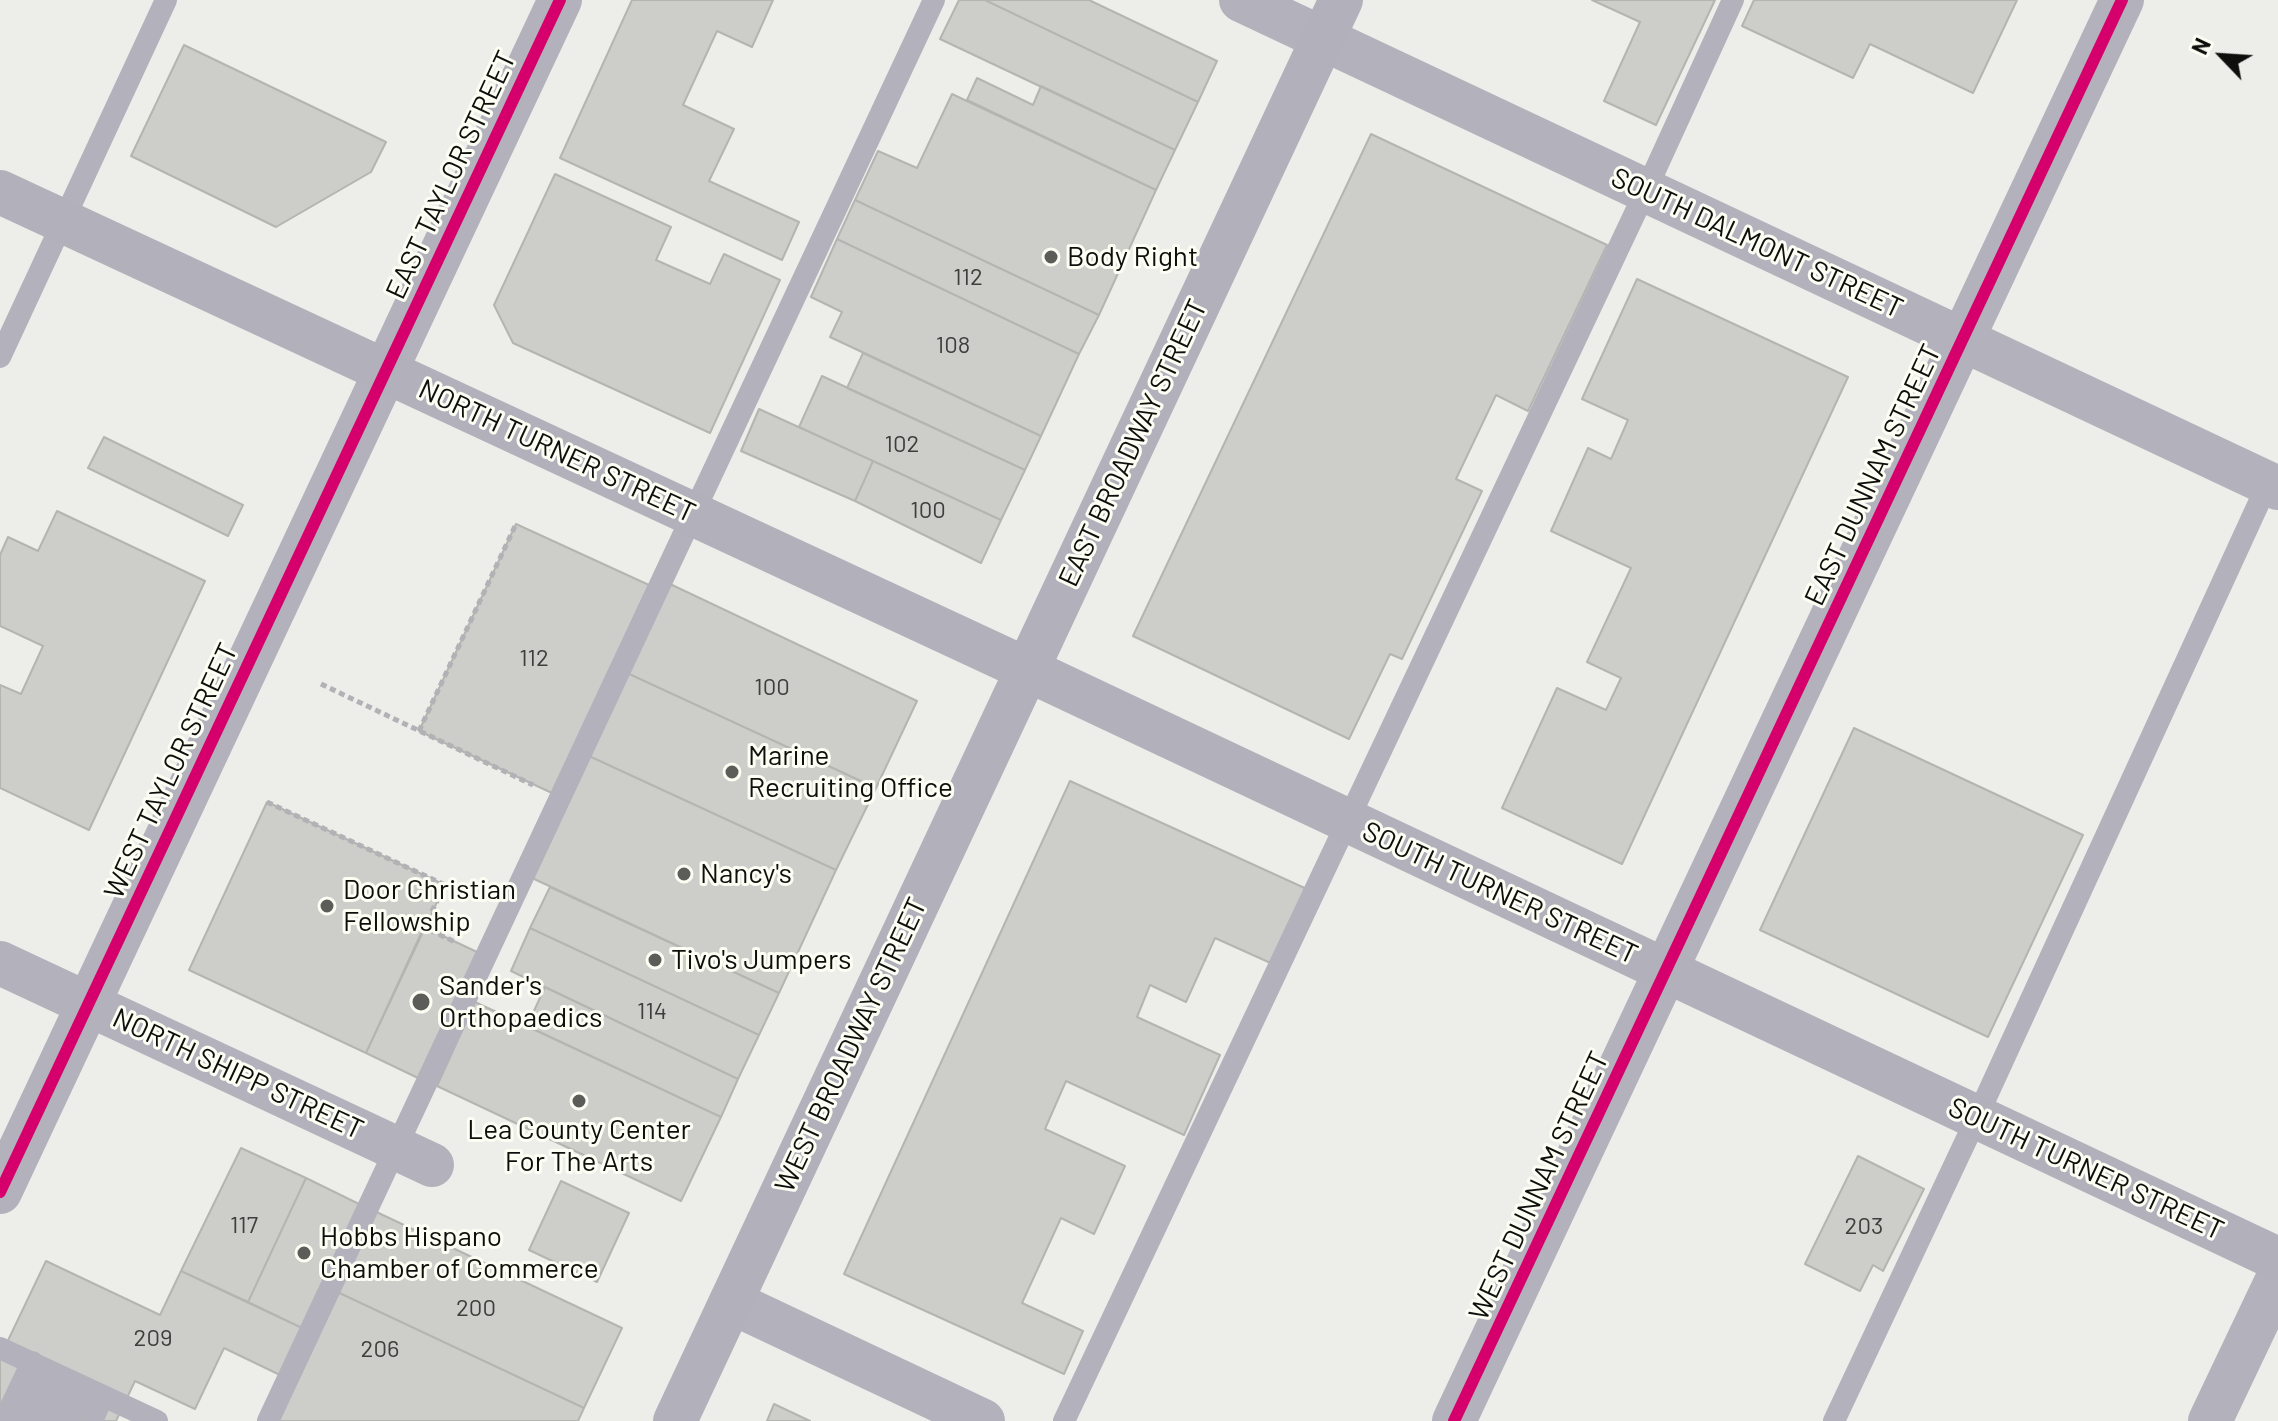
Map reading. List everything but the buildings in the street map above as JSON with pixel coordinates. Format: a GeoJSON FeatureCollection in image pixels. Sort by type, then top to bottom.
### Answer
{"type":"FeatureCollection","features":[{"type":"Feature","properties":{"kind":"main road","name":"EAST BROADWAY STREET"},"geometry":{"type":"LineString","coordinates":[[1026,669],[1332,19]]}},
{"type":"Feature","properties":{"kind":"main road","name":"NORTH TURNER STREET"},"geometry":{"type":"LineString","coordinates":[[0,192],[1026,669]]}},
{"type":"Feature","properties":{"kind":"main road","name":"SOUTH TURNER STREET"},"geometry":{"type":"LineString","coordinates":[[1026,669],[2278,1259]]}},
{"type":"Feature","properties":{"kind":"main road","name":"WEST BROADWAY STREET"},"geometry":{"type":"LineString","coordinates":[[675,1421],[1026,669]]}},
{"type":"Feature","properties":{"kind":"street","name":"EAST TAYLOR STREET"},"geometry":{"type":"LineString","coordinates":[[386,371],[560,0]]}},
{"type":"Feature","properties":{"kind":"street","name":"SOUTH DALMONT STREET"},"geometry":{"type":"LineString","coordinates":[[1241,0],[1332,19],[1646,190],[2273,486]]}},
{"type":"Feature","properties":{"kind":"street","name":"EAST DUNNAM STREET"},"geometry":{"type":"LineString","coordinates":[[1667,971],[2122,0]]}},
{"type":"Feature","properties":{"kind":"street","name":"WEST TAYLOR STREET"},"geometry":{"type":"LineString","coordinates":[[0,1192],[386,371]]}},
{"type":"Feature","properties":{"kind":"street","name":"NORTH SHIPP STREET"},"geometry":{"type":"LineString","coordinates":[[0,963],[415,1157]]}},
{"type":"Feature","properties":{"kind":"street","name":"WEST DUNNAM STREET"},"geometry":{"type":"LineString","coordinates":[[1454,1421],[1667,971]]}},
{"type":"Feature","properties":{"kind":"street"},"geometry":{"type":"LineString","coordinates":[[2210,1421],[2278,1278]]}},
{"type":"Feature","properties":{"kind":"street"},"geometry":{"type":"LineString","coordinates":[[731,1302],[983,1421]]}},
{"type":"Feature","properties":{"kind":"lane"},"geometry":{"type":"LineString","coordinates":[[0,357],[166,0]]}},
{"type":"Feature","properties":{"kind":"lane"},"geometry":{"type":"LineString","coordinates":[[268,1421],[415,1157],[691,514],[934,0]]}},
{"type":"Feature","properties":{"kind":"lane"},"geometry":{"type":"LineString","coordinates":[[1064,1421],[1733,0]]}},
{"type":"Feature","properties":{"kind":"lane"},"geometry":{"type":"LineString","coordinates":[[1834,1421],[2273,486]]}},
{"type":"Feature","properties":{"kind":"lane"},"geometry":{"type":"LineString","coordinates":[[0,1348],[80,1388],[157,1421]]}},
{"type":"Feature","properties":{"kind":"lane"},"geometry":{"type":"LineString","coordinates":[[4,1421],[80,1388]]}},
{"type":"Feature","properties":{"kind":"lane"},"geometry":{"type":"LineString","coordinates":[[24,1421],[80,1388]]}},
{"type":"Feature","properties":{"kind":"lane"},"geometry":{"type":"LineString","coordinates":[[46,1421],[80,1388]]}},
{"type":"Feature","properties":{"kind":"lane"},"geometry":{"type":"LineString","coordinates":[[68,1421],[80,1388]]}},
{"type":"Feature","properties":{"kind":"lane"},"geometry":{"type":"LineString","coordinates":[[80,1388],[92,1421]]}},
{"type":"Feature","properties":{"kind":"path"},"geometry":{"type":"LineString","coordinates":[[419,731],[516,524]]}},
{"type":"Feature","properties":{"kind":"path"},"geometry":{"type":"LineString","coordinates":[[321,684],[539,787]]}},
{"type":"Feature","properties":{"kind":"path"},"geometry":{"type":"LineString","coordinates":[[267,802],[445,885],[424,927],[464,946]]}},
{"type":"Feature","properties":{"kind":"cycle path"},"geometry":{"type":"LineString","coordinates":[[0,1192],[560,0]]}},
{"type":"Feature","properties":{"kind":"cycle path"},"geometry":{"type":"LineString","coordinates":[[1454,1421],[2122,0]]}},
{"type":"Feature","properties":{"kind":"place","name":"Body Right"},"geometry":{"type":"Point","coordinates":[1051,257]}},
{"type":"Feature","properties":{"kind":"place","name":"Marine Recruiting Office"},"geometry":{"type":"Point","coordinates":[732,772]}},
{"type":"Feature","properties":{"kind":"place","name":"Nancy's"},"geometry":{"type":"Point","coordinates":[684,874]}},
{"type":"Feature","properties":{"kind":"place","name":"Door Christian Fellowship"},"geometry":{"type":"Point","coordinates":[327,906]}},
{"type":"Feature","properties":{"kind":"place","name":"Tivo's Jumpers"},"geometry":{"type":"Point","coordinates":[655,960]}},
{"type":"Feature","properties":{"kind":"place","name":"Sander's Orthopaedics"},"geometry":{"type":"Point","coordinates":[421,1002]}},
{"type":"Feature","properties":{"kind":"place","name":"Lea County Center For The Arts"},"geometry":{"type":"Point","coordinates":[579,1101]}},
{"type":"Feature","properties":{"kind":"place","name":"Hobbs Hispano Chamber of Commerce"},"geometry":{"type":"Point","coordinates":[304,1253]}}]}
